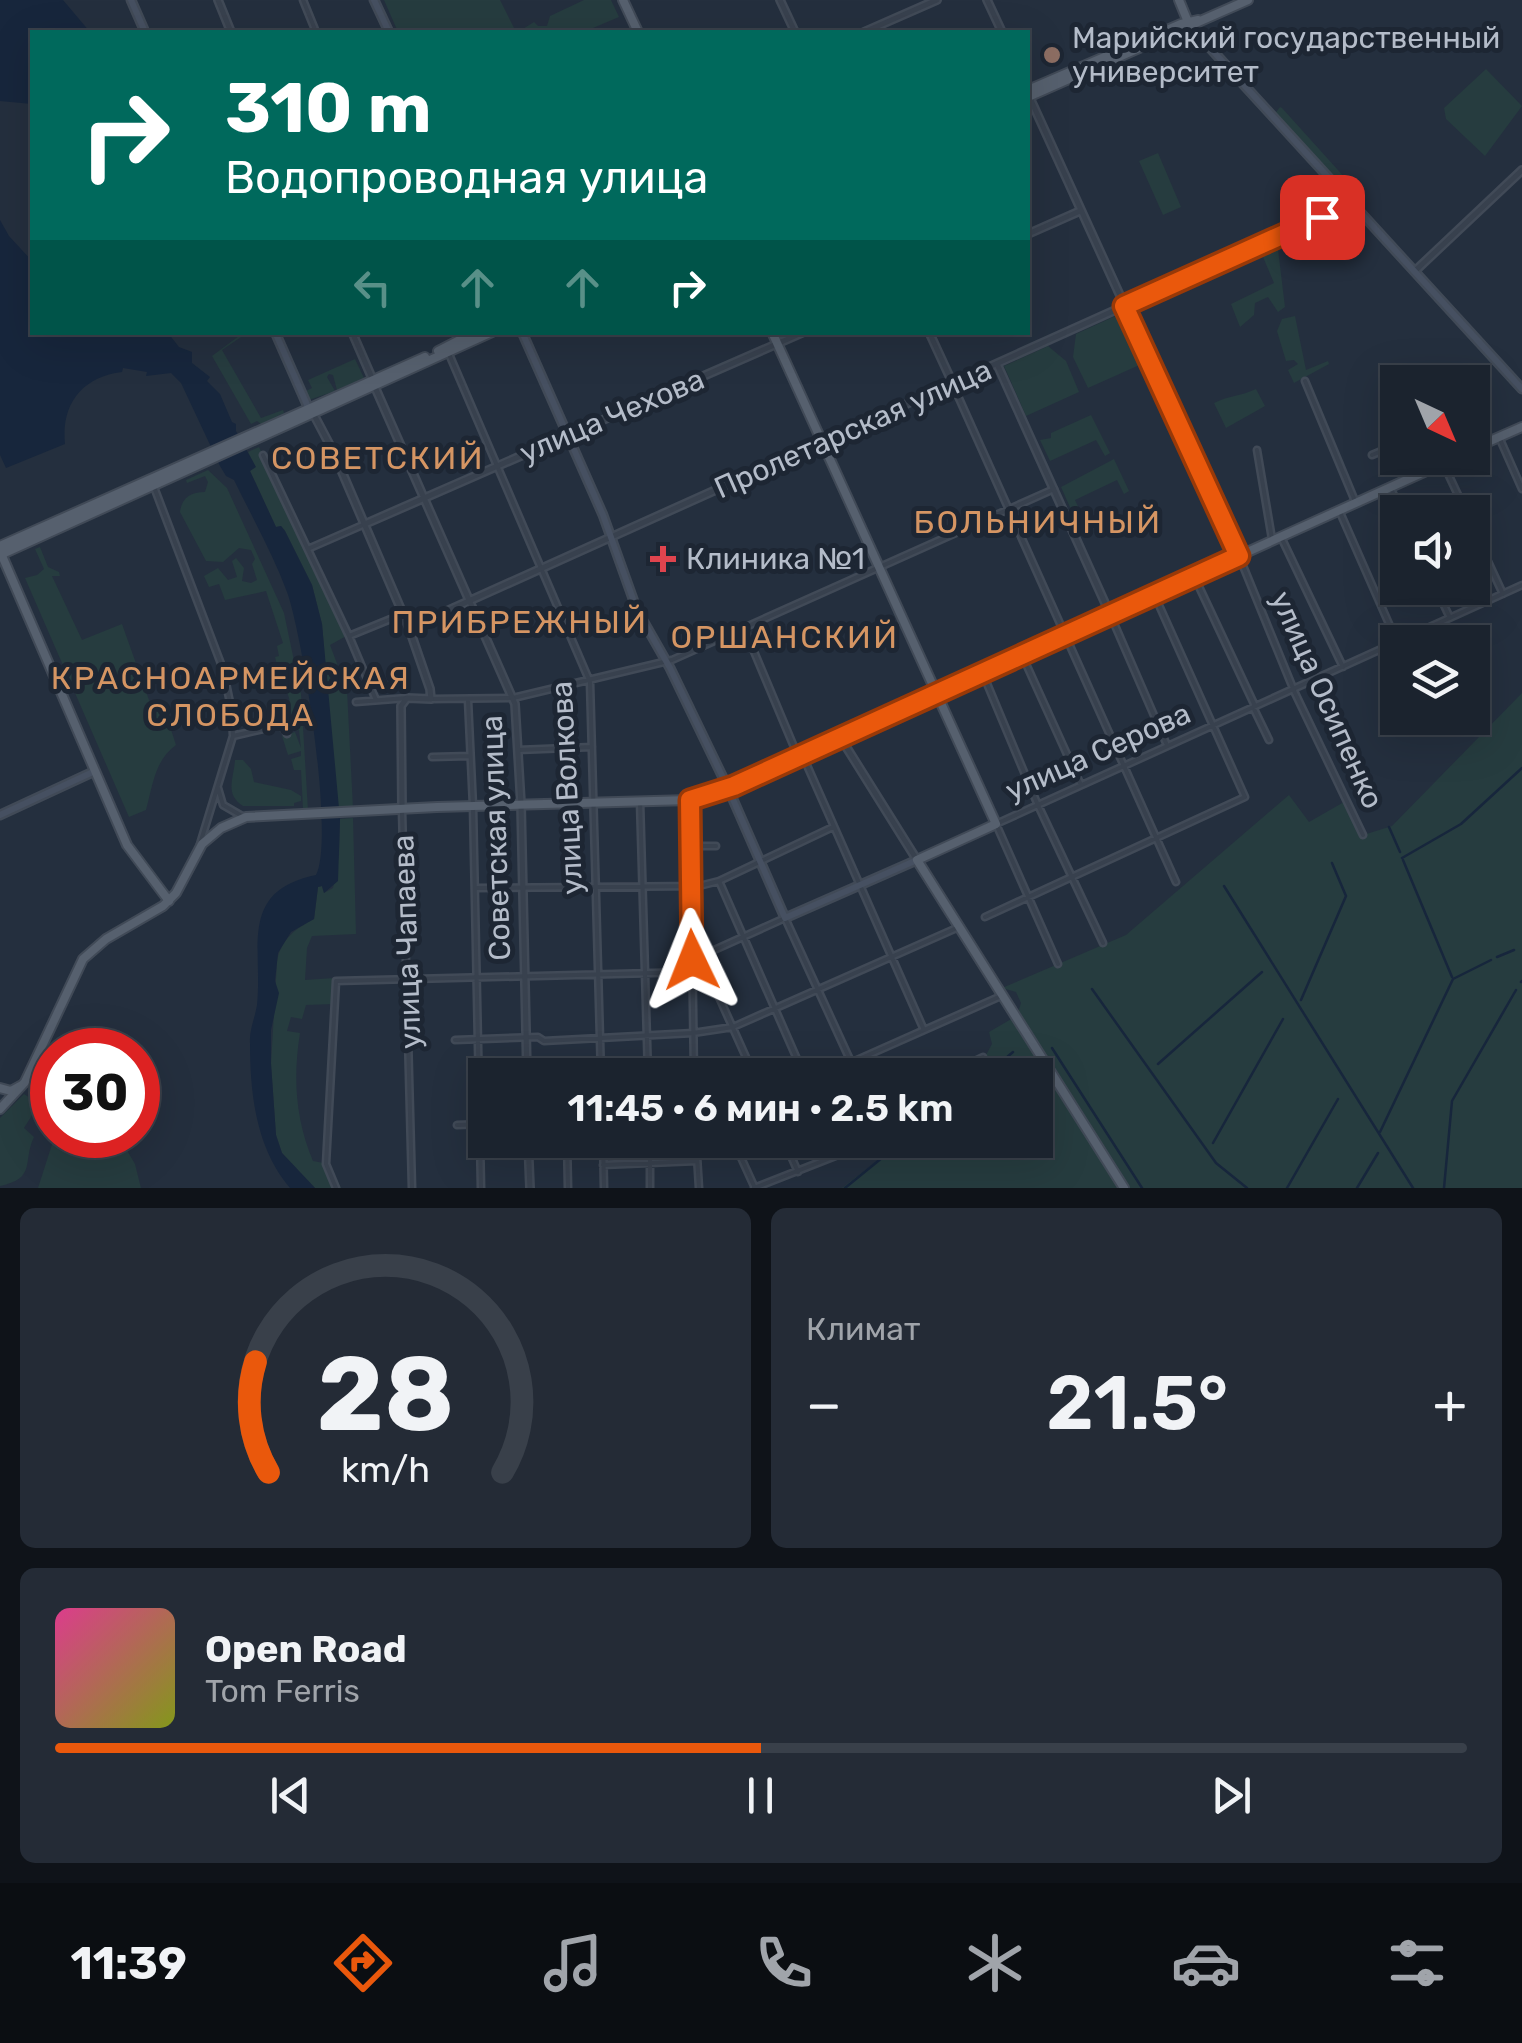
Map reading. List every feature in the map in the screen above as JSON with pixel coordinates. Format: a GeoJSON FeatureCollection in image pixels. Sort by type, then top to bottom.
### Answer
{"type":"FeatureCollection","features":[{"type":"Feature","properties":{"kind":"main road"},"geometry":{"type":"LineString","coordinates":[[374,0],[388,30]]}},
{"type":"Feature","properties":{"kind":"main road"},"geometry":{"type":"LineString","coordinates":[[623,0],[637,30]]}},
{"type":"Feature","properties":{"kind":"main road"},"geometry":{"type":"LineString","coordinates":[[1178,0],[1189,24],[1522,389]]}},
{"type":"Feature","properties":{"kind":"main road"},"geometry":{"type":"LineString","coordinates":[[1030,92],[1248,0]]}},
{"type":"Feature","properties":{"kind":"main road"},"geometry":{"type":"LineString","coordinates":[[133,1],[144,30]]}},
{"type":"Feature","properties":{"kind":"main road"},"geometry":{"type":"LineString","coordinates":[[276,335],[310,410]]}},
{"type":"Feature","properties":{"kind":"main road"},"geometry":{"type":"LineString","coordinates":[[447,349],[470,335]]}},
{"type":"Feature","properties":{"kind":"main road"},"geometry":{"type":"LineString","coordinates":[[0,551],[484,335]]}},
{"type":"Feature","properties":{"kind":"main road"},"geometry":{"type":"LineString","coordinates":[[523,335],[612,539],[637,610],[728,788],[785,918]]}},
{"type":"Feature","properties":{"kind":"main road"},"geometry":{"type":"LineString","coordinates":[[773,335],[996,824]]}},
{"type":"Feature","properties":{"kind":"main road"},"geometry":{"type":"LineString","coordinates":[[1490,442],[1522,427]]}},
{"type":"Feature","properties":{"kind":"main road"},"geometry":{"type":"LineString","coordinates":[[0,551],[154,487],[196,464]]}},
{"type":"Feature","properties":{"kind":"main road"},"geometry":{"type":"LineString","coordinates":[[0,1108],[25,1082],[83,959],[106,938],[140,922],[169,901],[198,848],[214,832],[246,817],[690,800],[800,756],[1416,475]]}},
{"type":"Feature","properties":{"kind":"main road"},"geometry":{"type":"LineString","coordinates":[[0,551],[131,852],[169,901]]}},
{"type":"Feature","properties":{"kind":"main road"},"geometry":{"type":"LineString","coordinates":[[0,815],[95,771]]}},
{"type":"Feature","properties":{"kind":"main road","name":"улица Серова"},"geometry":{"type":"LineString","coordinates":[[785,918],[996,824]]}},
{"type":"Feature","properties":{"kind":"main road"},"geometry":{"type":"LineString","coordinates":[[917,860],[1124,1188]]}},
{"type":"Feature","properties":{"kind":"main road"},"geometry":{"type":"LineString","coordinates":[[0,1108],[0,1088],[15,1090],[25,1082]]}},
{"type":"Feature","properties":{"kind":"street"},"geometry":{"type":"LineString","coordinates":[[218,0],[230,30]]}},
{"type":"Feature","properties":{"kind":"street"},"geometry":{"type":"LineString","coordinates":[[303,0],[315,30]]}},
{"type":"Feature","properties":{"kind":"street"},"geometry":{"type":"LineString","coordinates":[[780,0],[794,30]]}},
{"type":"Feature","properties":{"kind":"street"},"geometry":{"type":"LineString","coordinates":[[869,30],[938,0]]}},
{"type":"Feature","properties":{"kind":"street"},"geometry":{"type":"LineString","coordinates":[[986,0],[1001,30]]}},
{"type":"Feature","properties":{"kind":"street","name":"улица Осипенко"},"geometry":{"type":"LineString","coordinates":[[1030,98],[1363,835]]}},
{"type":"Feature","properties":{"kind":"street"},"geometry":{"type":"LineString","coordinates":[[1414,272],[1522,170]]}},
{"type":"Feature","properties":{"kind":"street","name":"Пролетарская улица"},"geometry":{"type":"LineString","coordinates":[[409,628],[1351,204]]}},
{"type":"Feature","properties":{"kind":"street"},"geometry":{"type":"LineString","coordinates":[[1030,233],[1080,210]]}},
{"type":"Feature","properties":{"kind":"street","name":"Советская улица"},"geometry":{"type":"LineString","coordinates":[[353,335],[512,698],[518,750],[527,1058]]}},
{"type":"Feature","properties":{"kind":"street","name":"улица Чехова"},"geometry":{"type":"LineString","coordinates":[[365,524],[797,335]]}},
{"type":"Feature","properties":{"kind":"street"},"geometry":{"type":"LineString","coordinates":[[930,335],[1176,882]]}},
{"type":"Feature","properties":{"kind":"street","name":"улица Волкова"},"geometry":{"type":"LineString","coordinates":[[447,349],[590,682],[601,1058]]}},
{"type":"Feature","properties":{"kind":"street"},"geometry":{"type":"LineString","coordinates":[[997,364],[1167,744]]}},
{"type":"Feature","properties":{"kind":"street"},"geometry":{"type":"LineString","coordinates":[[1306,380],[1355,503]]}},
{"type":"Feature","properties":{"kind":"street"},"geometry":{"type":"LineString","coordinates":[[310,410],[409,628],[431,698]]}},
{"type":"Feature","properties":{"kind":"street"},"geometry":{"type":"LineString","coordinates":[[1499,438],[1522,489]]}},
{"type":"Feature","properties":{"kind":"street"},"geometry":{"type":"LineString","coordinates":[[1257,450],[1276,539],[1343,667]]}},
{"type":"Feature","properties":{"kind":"street"},"geometry":{"type":"LineString","coordinates":[[1372,455],[1380,452]]}},
{"type":"Feature","properties":{"kind":"street"},"geometry":{"type":"LineString","coordinates":[[263,455],[376,700]]}},
{"type":"Feature","properties":{"kind":"street"},"geometry":{"type":"LineString","coordinates":[[154,487],[222,669],[232,711],[233,736],[198,848]]}},
{"type":"Feature","properties":{"kind":"street"},"geometry":{"type":"LineString","coordinates":[[1390,487],[1394,495]]}},
{"type":"Feature","properties":{"kind":"street"},"geometry":{"type":"LineString","coordinates":[[356,702],[512,698],[666,662],[880,570],[1054,489]]}},
{"type":"Feature","properties":{"kind":"street"},"geometry":{"type":"LineString","coordinates":[[1339,510],[1390,625]]}},
{"type":"Feature","properties":{"kind":"street"},"geometry":{"type":"LineString","coordinates":[[308,549],[365,524]]}},
{"type":"Feature","properties":{"kind":"street"},"geometry":{"type":"LineString","coordinates":[[1490,566],[1503,594]]}},
{"type":"Feature","properties":{"kind":"street"},"geometry":{"type":"LineString","coordinates":[[1194,576],[1269,740]]}},
{"type":"Feature","properties":{"kind":"street","name":"улица Серова"},"geometry":{"type":"LineString","coordinates":[[1435,625],[1522,585]]}},
{"type":"Feature","properties":{"kind":"street"},"geometry":{"type":"LineString","coordinates":[[984,917],[1246,797],[1154,594]]}},
{"type":"Feature","properties":{"kind":"street"},"geometry":{"type":"LineString","coordinates":[[1444,605],[1450,618]]}},
{"type":"Feature","properties":{"kind":"street"},"geometry":{"type":"LineString","coordinates":[[349,636],[403,614]]}},
{"type":"Feature","properties":{"kind":"street"},"geometry":{"type":"LineString","coordinates":[[744,630],[924,1030]]}},
{"type":"Feature","properties":{"kind":"street","name":"улица Серова"},"geometry":{"type":"LineString","coordinates":[[996,824],[1037,802],[1380,650]]}},
{"type":"Feature","properties":{"kind":"street"},"geometry":{"type":"LineString","coordinates":[[1020,653],[1080,784]]}},
{"type":"Feature","properties":{"kind":"street"},"geometry":{"type":"LineString","coordinates":[[982,672],[1037,802],[1104,943]]}},
{"type":"Feature","properties":{"kind":"street","name":"улица Чапаева"},"geometry":{"type":"LineString","coordinates":[[406,698],[400,711],[412,1188]]}},
{"type":"Feature","properties":{"kind":"street"},"geometry":{"type":"LineString","coordinates":[[468,700],[479,1058]]}},
{"type":"Feature","properties":{"kind":"street"},"geometry":{"type":"LineString","coordinates":[[233,736],[281,725],[287,734]]}},
{"type":"Feature","properties":{"kind":"street"},"geometry":{"type":"LineString","coordinates":[[840,737],[917,860]]}},
{"type":"Feature","properties":{"kind":"street"},"geometry":{"type":"LineString","coordinates":[[518,750],[592,747]]}},
{"type":"Feature","properties":{"kind":"street"},"geometry":{"type":"LineString","coordinates":[[432,757],[470,756]]}},
{"type":"Feature","properties":{"kind":"street"},"geometry":{"type":"LineString","coordinates":[[218,788],[223,805],[246,817]]}},
{"type":"Feature","properties":{"kind":"street"},"geometry":{"type":"LineString","coordinates":[[690,800],[694,1058]]}},
{"type":"Feature","properties":{"kind":"street"},"geometry":{"type":"LineString","coordinates":[[640,801],[647,1058]]}},
{"type":"Feature","properties":{"kind":"street"},"geometry":{"type":"LineString","coordinates":[[996,824],[1058,964]]}},
{"type":"Feature","properties":{"kind":"street"},"geometry":{"type":"LineString","coordinates":[[474,888],[689,885],[719,881],[833,827]]}},
{"type":"Feature","properties":{"kind":"street"},"geometry":{"type":"LineString","coordinates":[[690,846],[716,846]]}},
{"type":"Feature","properties":{"kind":"street"},"geometry":{"type":"LineString","coordinates":[[719,881],[797,1058]]}},
{"type":"Feature","properties":{"kind":"street"},"geometry":{"type":"LineString","coordinates":[[785,918],[848,1058]]}},
{"type":"Feature","properties":{"kind":"street","name":"улица Серова"},"geometry":{"type":"LineString","coordinates":[[692,960],[785,918]]}},
{"type":"Feature","properties":{"kind":"street"},"geometry":{"type":"LineString","coordinates":[[455,1040],[538,1037],[544,1041],[693,1033],[733,1027],[959,927]]}},
{"type":"Feature","properties":{"kind":"street"},"geometry":{"type":"LineString","coordinates":[[701,956],[747,1058]]}},
{"type":"Feature","properties":{"kind":"street"},"geometry":{"type":"LineString","coordinates":[[336,1188],[326,1164],[336,981],[710,974]]}},
{"type":"Feature","properties":{"kind":"street"},"geometry":{"type":"LineString","coordinates":[[859,1058],[1002,995]]}},
{"type":"Feature","properties":{"kind":"street"},"geometry":{"type":"LineString","coordinates":[[457,1125],[468,1125]]}},
{"type":"Feature","properties":{"kind":"street"},"geometry":{"type":"LineString","coordinates":[[481,1158],[481,1188]]}},
{"type":"Feature","properties":{"kind":"street"},"geometry":{"type":"LineString","coordinates":[[529,1158],[530,1188]]}},
{"type":"Feature","properties":{"kind":"street"},"geometry":{"type":"LineString","coordinates":[[567,1158],[568,1188]]}},
{"type":"Feature","properties":{"kind":"street"},"geometry":{"type":"LineString","coordinates":[[602,1158],[604,1188]]}},
{"type":"Feature","properties":{"kind":"street"},"geometry":{"type":"LineString","coordinates":[[650,1158],[650,1188]]}},
{"type":"Feature","properties":{"kind":"street"},"geometry":{"type":"LineString","coordinates":[[697,1158],[699,1188]]}},
{"type":"Feature","properties":{"kind":"street"},"geometry":{"type":"LineString","coordinates":[[742,1158],[754,1188],[831,1158]]}},
{"type":"Feature","properties":{"kind":"street"},"geometry":{"type":"LineString","coordinates":[[792,1158],[798,1172]]}},
{"type":"Feature","properties":{"kind":"street"},"geometry":{"type":"LineString","coordinates":[[602,1165],[697,1161]]}},
{"type":"Feature","properties":{"kind":"green space"},"geometry":{"type":"Polygon","coordinates":[[[384,0],[500,0],[515,30],[397,30],[384,0]]]}},
{"type":"Feature","properties":{"kind":"green space"},"geometry":{"type":"Polygon","coordinates":[[[584,0],[611,0],[619,17],[594,30],[521,30],[534,22],[547,26],[550,16],[584,0]]]}},
{"type":"Feature","properties":{"kind":"green space"},"geometry":{"type":"Polygon","coordinates":[[[1486,69],[1522,106],[1485,156],[1446,119],[1444,108],[1486,69]]]}},
{"type":"Feature","properties":{"kind":"green space"},"geometry":{"type":"Polygon","coordinates":[[[1280,107],[1356,190],[1350,193],[1274,115],[1280,107]]]}},
{"type":"Feature","properties":{"kind":"green space"},"geometry":{"type":"Polygon","coordinates":[[[1158,153],[1181,207],[1163,215],[1139,161],[1158,153]]]}},
{"type":"Feature","properties":{"kind":"green space"},"geometry":{"type":"Polygon","coordinates":[[[1278,249],[1285,307],[1278,312],[1268,297],[1255,303],[1254,315],[1240,327],[1231,304],[1274,283],[1263,257],[1278,249]]]}},
{"type":"Feature","properties":{"kind":"green space"},"geometry":{"type":"Polygon","coordinates":[[[1122,313],[1144,363],[1088,388],[1073,357],[1076,334],[1122,313]]]}},
{"type":"Feature","properties":{"kind":"green space"},"geometry":{"type":"Polygon","coordinates":[[[1295,316],[1306,370],[1328,361],[1329,364],[1294,383],[1288,370],[1298,364],[1286,361],[1277,331],[1282,319],[1295,316]]]}},
{"type":"Feature","properties":{"kind":"green space"},"geometry":{"type":"Polygon","coordinates":[[[244,335],[222,350],[261,418],[283,410],[284,413],[261,424],[251,424],[212,356],[244,335]]]}},
{"type":"Feature","properties":{"kind":"green space"},"geometry":{"type":"Polygon","coordinates":[[[1048,346],[1066,361],[1079,392],[1026,416],[1004,366],[1048,346]]]}},
{"type":"Feature","properties":{"kind":"green space"},"geometry":{"type":"Polygon","coordinates":[[[355,359],[364,378],[337,390],[333,375],[329,374],[335,391],[306,401],[296,368],[306,391],[312,388],[308,380],[355,359]]]}},
{"type":"Feature","properties":{"kind":"green space"},"geometry":{"type":"Polygon","coordinates":[[[1256,389],[1265,406],[1226,428],[1214,403],[1256,389]]]}},
{"type":"Feature","properties":{"kind":"green space"},"geometry":{"type":"Polygon","coordinates":[[[1091,415],[1110,453],[1105,456],[1096,440],[1050,461],[1040,440],[1051,438],[1051,433],[1091,415]]]}},
{"type":"Feature","properties":{"kind":"green space"},"geometry":{"type":"Polygon","coordinates":[[[259,447],[348,635],[330,645],[347,690],[353,808],[337,808],[322,624],[312,585],[285,531],[276,527],[250,471],[255,466],[248,452],[259,447]]]}},
{"type":"Feature","properties":{"kind":"green space"},"geometry":{"type":"Polygon","coordinates":[[[1114,459],[1129,491],[1124,494],[1117,480],[1075,500],[1081,513],[1074,516],[1061,487],[1114,459]]]}},
{"type":"Feature","properties":{"kind":"green space"},"geometry":{"type":"Polygon","coordinates":[[[208,470],[227,488],[284,613],[301,694],[308,810],[303,810],[301,770],[294,770],[291,759],[301,756],[301,751],[288,755],[282,736],[295,732],[301,748],[299,730],[294,727],[275,657],[279,656],[277,646],[283,643],[266,591],[225,600],[219,584],[209,587],[204,576],[218,568],[228,580],[237,577],[232,561],[236,558],[244,568],[242,581],[251,583],[257,580],[252,564],[255,559],[251,550],[239,548],[223,562],[206,561],[180,512],[185,499],[205,492],[208,482],[205,476],[187,483],[186,480],[208,470]]]}},
{"type":"Feature","properties":{"kind":"green space"},"geometry":{"type":"Polygon","coordinates":[[[40,547],[48,567],[59,572],[60,576],[52,576],[82,640],[122,624],[149,700],[165,711],[176,745],[159,765],[146,810],[129,817],[25,578],[44,569],[35,549],[40,547]]]}},
{"type":"Feature","properties":{"kind":"green space"},"geometry":{"type":"Polygon","coordinates":[[[1522,693],[1522,1188],[1128,1188],[1053,1069],[1053,1058],[1046,1058],[1018,1013],[1021,1003],[1016,992],[1002,988],[1126,935],[1289,795],[1309,822],[1344,802],[1360,836],[1392,826],[1481,735],[1490,735],[1490,726],[1522,693]]]}},
{"type":"Feature","properties":{"kind":"green space"},"geometry":{"type":"Polygon","coordinates":[[[235,760],[243,760],[251,769],[254,782],[291,790],[301,796],[301,801],[294,806],[243,806],[232,791],[235,760]]]}},
{"type":"Feature","properties":{"kind":"green space"},"geometry":{"type":"Polygon","coordinates":[[[353,818],[356,934],[312,936],[307,948],[305,980],[335,978],[334,1004],[306,1005],[302,1019],[291,1017],[287,1031],[300,1033],[297,1097],[307,1145],[313,1161],[329,1164],[341,1188],[315,1188],[282,1153],[276,1135],[271,1064],[277,962],[290,936],[314,919],[318,887],[322,886],[324,893],[333,888],[340,819],[353,818]]]}},
{"type":"Feature","properties":{"kind":"green space"},"geometry":{"type":"Polygon","coordinates":[[[1013,1018],[1038,1058],[984,1058],[992,1044],[989,1032],[1013,1018]]]}},
{"type":"Feature","properties":{"kind":"green space"},"geometry":{"type":"Polygon","coordinates":[[[1053,1082],[1120,1188],[842,1188],[881,1158],[1053,1158],[1053,1082]]]}},
{"type":"Feature","properties":{"kind":"green space"},"geometry":{"type":"Polygon","coordinates":[[[24,1094],[30,1098],[30,1118],[24,1128],[30,1133],[30,1150],[24,1174],[0,1186],[0,1118],[24,1094]]]}},
{"type":"Feature","properties":{"kind":"green space"},"geometry":{"type":"Polygon","coordinates":[[[48,1158],[131,1158],[141,1188],[38,1188],[48,1158]]]}},
{"type":"Feature","properties":{"kind":"water"},"geometry":{"type":"Polygon","coordinates":[[[0,0],[63,0],[88,30],[30,30],[30,104],[0,101],[0,0]]]}},
{"type":"Feature","properties":{"kind":"water"},"geometry":{"type":"Polygon","coordinates":[[[0,220],[30,259],[30,335],[170,335],[179,347],[192,352],[192,363],[210,377],[207,381],[220,394],[236,424],[256,467],[250,471],[276,527],[285,531],[312,585],[322,624],[340,819],[338,881],[324,893],[322,886],[318,887],[314,919],[291,932],[278,953],[275,981],[279,993],[271,1030],[271,1064],[276,1135],[282,1153],[315,1188],[290,1188],[269,1156],[257,1120],[250,1062],[250,1033],[257,1005],[258,943],[265,908],[275,894],[291,883],[316,875],[321,854],[315,736],[301,650],[287,592],[269,550],[234,480],[220,466],[181,383],[171,373],[146,376],[147,372],[123,368],[122,372],[96,380],[85,386],[71,405],[65,444],[6,468],[0,455],[0,220]]]}},
{"type":"Feature","properties":{"kind":"waterway"},"geometry":{"type":"LineString","coordinates":[[1402,858],[1461,824],[1522,768]]}},
{"type":"Feature","properties":{"kind":"waterway"},"geometry":{"type":"LineString","coordinates":[[1389,827],[1400,852]]}},
{"type":"Feature","properties":{"kind":"waterway"},"geometry":{"type":"LineString","coordinates":[[1403,860],[1452,977]]}},
{"type":"Feature","properties":{"kind":"waterway"},"geometry":{"type":"LineString","coordinates":[[1301,1000],[1346,896],[1332,863]]}},
{"type":"Feature","properties":{"kind":"waterway"},"geometry":{"type":"LineString","coordinates":[[1224,886],[1413,1188]]}},
{"type":"Feature","properties":{"kind":"waterway"},"geometry":{"type":"LineString","coordinates":[[1497,957],[1514,950]]}},
{"type":"Feature","properties":{"kind":"waterway"},"geometry":{"type":"LineString","coordinates":[[1380,1132],[1453,979],[1491,960]]}},
{"type":"Feature","properties":{"kind":"waterway"},"geometry":{"type":"LineString","coordinates":[[1158,1064],[1262,972]]}},
{"type":"Feature","properties":{"kind":"waterway"},"geometry":{"type":"LineString","coordinates":[[1092,989],[1216,1163],[1247,1188]]}},
{"type":"Feature","properties":{"kind":"waterway"},"geometry":{"type":"LineString","coordinates":[[1444,1188],[1452,1101],[1516,990]]}},
{"type":"Feature","properties":{"kind":"waterway"},"geometry":{"type":"LineString","coordinates":[[1213,1143],[1283,1019]]}},
{"type":"Feature","properties":{"kind":"waterway"},"geometry":{"type":"LineString","coordinates":[[1052,1048],[1142,1188]]}},
{"type":"Feature","properties":{"kind":"waterway"},"geometry":{"type":"LineString","coordinates":[[1006,1058],[1013,1052]]}},
{"type":"Feature","properties":{"kind":"waterway"},"geometry":{"type":"LineString","coordinates":[[1287,1188],[1338,1099]]}},
{"type":"Feature","properties":{"kind":"waterway"},"geometry":{"type":"LineString","coordinates":[[1357,1188],[1378,1153]]}},
{"type":"Feature","properties":{"kind":"waterway"},"geometry":{"type":"LineString","coordinates":[[845,1188],[882,1158]]}},
{"type":"Feature","properties":{"kind":"place","name":"Марийский государственный университет"},"geometry":{"type":"Point","coordinates":[1052,55]}},
{"type":"Feature","properties":{"kind":"place","name":"Клиника №1"},"geometry":{"type":"Point","coordinates":[663,559]}},
{"type":"Feature","properties":{"kind":"district","name":"СОВЕТСКИЙ"},"geometry":{"type":"Point","coordinates":[378,458]}},
{"type":"Feature","properties":{"kind":"district","name":"БОЛЬНИЧНЫЙ"},"geometry":{"type":"Point","coordinates":[1038,522]}},
{"type":"Feature","properties":{"kind":"district","name":"ПРИБРЕЖНЫЙ"},"geometry":{"type":"Point","coordinates":[520,622]}},
{"type":"Feature","properties":{"kind":"district","name":"ОРШАНСКИЙ"},"geometry":{"type":"Point","coordinates":[785,637]}},
{"type":"Feature","properties":{"kind":"district","name":"КРАСНОАРМЕЙСКАЯ СЛОБОДА"},"geometry":{"type":"Point","coordinates":[231,696]}},
{"type":"Feature","properties":{"kind":"route"},"geometry":{"type":"LineString","coordinates":[[692,960],[690,800],[734,786],[1239,556],[1124,306],[1322,217]]}}]}
